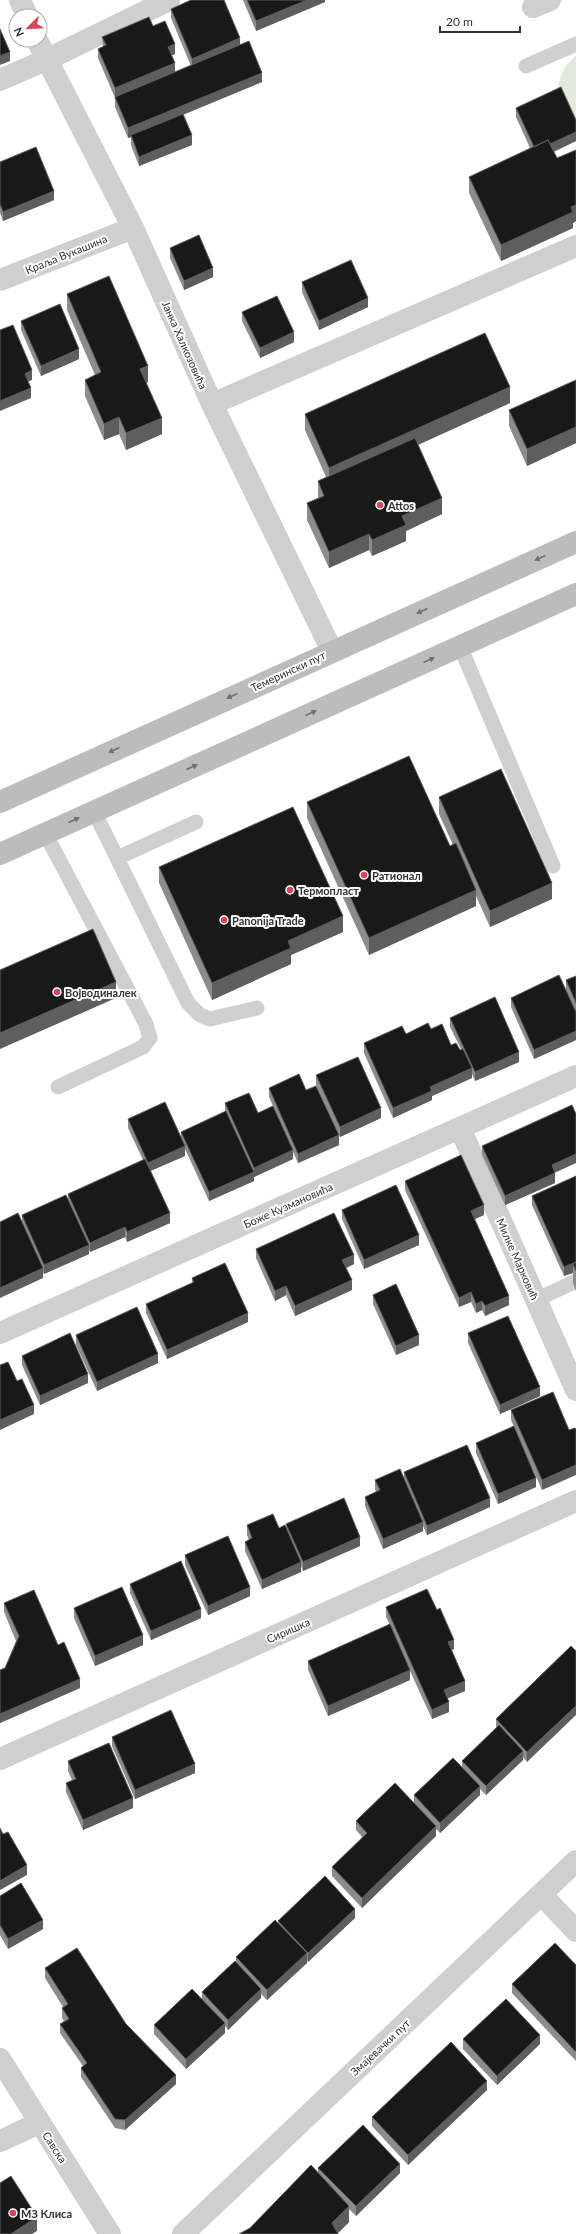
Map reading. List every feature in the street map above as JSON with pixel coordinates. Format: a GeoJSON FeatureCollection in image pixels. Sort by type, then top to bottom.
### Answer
{"type":"FeatureCollection","features":[{"type":"Feature","properties":{"kind":"main road","name":"Темерински пут"},"geometry":{"type":"LineString","coordinates":[[0,802],[576,542]]}},
{"type":"Feature","properties":{"kind":"main road"},"geometry":{"type":"LineString","coordinates":[[0,854],[576,594]]}},
{"type":"Feature","properties":{"kind":"street"},"geometry":{"type":"LineString","coordinates":[[0,80],[46,60],[169,0]]}},
{"type":"Feature","properties":{"kind":"street","name":"Јанка Халкозовића"},"geometry":{"type":"LineString","coordinates":[[41,48],[133,228],[212,404],[332,651]]}},
{"type":"Feature","properties":{"kind":"street","name":"Краља Вукашина"},"geometry":{"type":"LineString","coordinates":[[0,280],[133,228]]}},
{"type":"Feature","properties":{"kind":"street"},"geometry":{"type":"LineString","coordinates":[[212,404],[576,246]]}},
{"type":"Feature","properties":{"kind":"street","name":"Боже Кузмановића"},"geometry":{"type":"LineString","coordinates":[[0,1333],[576,1076]]}},
{"type":"Feature","properties":{"kind":"street","name":"Милке Марковић"},"geometry":{"type":"LineString","coordinates":[[460,1128],[576,1390]]}},
{"type":"Feature","properties":{"kind":"street","name":"Сиришка"},"geometry":{"type":"LineString","coordinates":[[0,1758],[576,1501]]}},
{"type":"Feature","properties":{"kind":"street","name":"Змајевачки пут"},"geometry":{"type":"LineString","coordinates":[[183,2234],[576,1861]]}},
{"type":"Feature","properties":{"kind":"street"},"geometry":{"type":"LineString","coordinates":[[541,1894],[576,1931]]}},
{"type":"Feature","properties":{"kind":"street","name":"Савска"},"geometry":{"type":"LineString","coordinates":[[0,2059],[110,2234]]}},
{"type":"Feature","properties":{"kind":"street"},"geometry":{"type":"LineString","coordinates":[[0,2141],[39,2123]]}},
{"type":"Feature","properties":{"kind":"lane"},"geometry":{"type":"LineString","coordinates":[[526,66],[576,44]]}},
{"type":"Feature","properties":{"kind":"lane"},"geometry":{"type":"LineString","coordinates":[[460,646],[553,866]]}},
{"type":"Feature","properties":{"kind":"lane"},"geometry":{"type":"LineString","coordinates":[[94,811],[188,1003],[200,1015],[210,1019],[257,1008]]}},
{"type":"Feature","properties":{"kind":"lane"},"geometry":{"type":"LineString","coordinates":[[117,858],[196,822]]}},
{"type":"Feature","properties":{"kind":"lane"},"geometry":{"type":"LineString","coordinates":[[45,833],[146,1024],[150,1038],[143,1047],[58,1086]]}},
{"type":"Feature","properties":{"kind":"lane"},"geometry":{"type":"LineString","coordinates":[[536,1300],[576,1281]]}},
{"type":"Feature","properties":{"kind":"shaded area"},"geometry":{"type":"Polygon","coordinates":[[[576,55],[576,122],[554,97],[564,68],[576,55]]]}},
{"type":"Feature","properties":{"kind":"building"},"geometry":{"type":"Polygon","coordinates":[[[191,0],[224,0],[240,38],[192,59],[171,9],[191,0]]]}},
{"type":"Feature","properties":{"kind":"building"},"geometry":{"type":"Polygon","coordinates":[[[247,0],[307,0],[256,21],[247,0]]]}},
{"type":"Feature","properties":{"kind":"building"},"geometry":{"type":"Polygon","coordinates":[[[149,17],[153,26],[165,21],[175,44],[168,47],[175,63],[115,88],[98,49],[106,45],[102,37],[149,17]]]}},
{"type":"Feature","properties":{"kind":"building"},"geometry":{"type":"Polygon","coordinates":[[[0,29],[10,52],[0,56],[0,29]]]}},
{"type":"Feature","properties":{"kind":"building"},"geometry":{"type":"Polygon","coordinates":[[[249,41],[262,73],[128,128],[115,97],[249,41]]]}},
{"type":"Feature","properties":{"kind":"building"},"geometry":{"type":"Polygon","coordinates":[[[561,87],[576,120],[576,132],[550,144],[548,140],[534,147],[516,108],[561,87]]]}},
{"type":"Feature","properties":{"kind":"building"},"geometry":{"type":"Polygon","coordinates":[[[183,114],[192,135],[139,157],[131,135],[183,114]]]}},
{"type":"Feature","properties":{"kind":"building"},"geometry":{"type":"Polygon","coordinates":[[[548,140],[557,158],[576,150],[576,205],[571,207],[573,212],[501,245],[469,177],[548,140]]]}},
{"type":"Feature","properties":{"kind":"building"},"geometry":{"type":"Polygon","coordinates":[[[36,147],[54,191],[3,212],[0,204],[0,162],[36,147]]]}},
{"type":"Feature","properties":{"kind":"building"},"geometry":{"type":"Polygon","coordinates":[[[199,235],[213,268],[184,281],[170,248],[199,235]]]}},
{"type":"Feature","properties":{"kind":"building"},"geometry":{"type":"Polygon","coordinates":[[[351,260],[368,298],[319,321],[302,282],[351,260]]]}},
{"type":"Feature","properties":{"kind":"building"},"geometry":{"type":"Polygon","coordinates":[[[109,276],[148,366],[140,369],[162,418],[126,433],[119,417],[104,424],[85,380],[101,372],[67,294],[109,276]]]}},
{"type":"Feature","properties":{"kind":"building"},"geometry":{"type":"Polygon","coordinates":[[[277,296],[294,332],[260,348],[242,312],[277,296]]]}},
{"type":"Feature","properties":{"kind":"building"},"geometry":{"type":"Polygon","coordinates":[[[60,304],[79,349],[41,366],[21,321],[60,304]]]}},
{"type":"Feature","properties":{"kind":"building"},"geometry":{"type":"Polygon","coordinates":[[[13,325],[32,370],[25,374],[31,388],[0,401],[0,330],[13,325]]]}},
{"type":"Feature","properties":{"kind":"building"},"geometry":{"type":"Polygon","coordinates":[[[485,333],[510,387],[329,468],[305,414],[485,333]]]}},
{"type":"Feature","properties":{"kind":"building"},"geometry":{"type":"Polygon","coordinates":[[[576,380],[576,427],[527,449],[509,410],[576,380]]]}},
{"type":"Feature","properties":{"kind":"building","name":"Attos"},"geometry":{"type":"Polygon","coordinates":[[[415,438],[442,498],[402,516],[406,525],[372,540],[369,534],[329,552],[307,503],[324,496],[318,481],[415,438]]]}},
{"type":"Feature","properties":{"kind":"building"},"geometry":{"type":"Polygon","coordinates":[[[409,756],[450,846],[456,843],[476,890],[369,938],[307,802],[409,756]]]}},
{"type":"Feature","properties":{"kind":"building"},"geometry":{"type":"Polygon","coordinates":[[[501,769],[552,883],[490,911],[439,797],[501,769]]]}},
{"type":"Feature","properties":{"kind":"building"},"geometry":{"type":"Polygon","coordinates":[[[293,807],[343,916],[288,941],[291,948],[212,983],[159,867],[293,807]]]}},
{"type":"Feature","properties":{"kind":"building","name":"Војводиналек"},"geometry":{"type":"Polygon","coordinates":[[[93,929],[116,982],[0,1033],[0,970],[93,929]]]}},
{"type":"Feature","properties":{"kind":"building"},"geometry":{"type":"Polygon","coordinates":[[[559,975],[576,1012],[576,1031],[534,1050],[511,998],[559,975]]]}},
{"type":"Feature","properties":{"kind":"building"},"geometry":{"type":"Polygon","coordinates":[[[576,976],[576,1003],[566,980],[576,976]]]}},
{"type":"Feature","properties":{"kind":"building"},"geometry":{"type":"Polygon","coordinates":[[[495,997],[519,1052],[475,1072],[450,1018],[495,997]]]}},
{"type":"Feature","properties":{"kind":"building"},"geometry":{"type":"Polygon","coordinates":[[[428,1023],[431,1029],[442,1024],[451,1045],[456,1043],[460,1050],[463,1049],[472,1068],[430,1087],[432,1091],[393,1108],[364,1043],[402,1026],[406,1034],[428,1023]]]}},
{"type":"Feature","properties":{"kind":"building"},"geometry":{"type":"Polygon","coordinates":[[[358,1057],[381,1108],[340,1127],[316,1075],[358,1057]]]}},
{"type":"Feature","properties":{"kind":"building"},"geometry":{"type":"Polygon","coordinates":[[[299,1074],[306,1090],[316,1086],[339,1135],[298,1154],[269,1088],[299,1074]]]}},
{"type":"Feature","properties":{"kind":"building"},"geometry":{"type":"Polygon","coordinates":[[[249,1093],[258,1113],[273,1106],[293,1150],[254,1168],[225,1103],[249,1093]]]}},
{"type":"Feature","properties":{"kind":"building"},"geometry":{"type":"Polygon","coordinates":[[[165,1102],[185,1146],[148,1163],[128,1119],[165,1102]]]}},
{"type":"Feature","properties":{"kind":"building"},"geometry":{"type":"Polygon","coordinates":[[[572,1105],[576,1114],[576,1154],[552,1165],[555,1173],[505,1196],[482,1146],[572,1105]]]}},
{"type":"Feature","properties":{"kind":"building"},"geometry":{"type":"Polygon","coordinates":[[[226,1111],[254,1172],[209,1192],[181,1132],[226,1111]]]}},
{"type":"Feature","properties":{"kind":"building"},"geometry":{"type":"Polygon","coordinates":[[[461,1155],[484,1205],[471,1211],[509,1296],[485,1306],[482,1301],[476,1304],[471,1292],[459,1298],[405,1181],[461,1155]]]}},
{"type":"Feature","properties":{"kind":"building"},"geometry":{"type":"Polygon","coordinates":[[[145,1159],[170,1213],[127,1232],[125,1227],[90,1243],[68,1194],[145,1159]]]}},
{"type":"Feature","properties":{"kind":"building"},"geometry":{"type":"Polygon","coordinates":[[[576,1176],[576,1262],[564,1267],[532,1196],[576,1176]]]}},
{"type":"Feature","properties":{"kind":"building"},"geometry":{"type":"Polygon","coordinates":[[[396,1185],[419,1235],[364,1260],[342,1210],[396,1185]]]}},
{"type":"Feature","properties":{"kind":"building"},"geometry":{"type":"Polygon","coordinates":[[[66,1195],[89,1245],[44,1265],[22,1215],[66,1195]]]}},
{"type":"Feature","properties":{"kind":"building"},"geometry":{"type":"Polygon","coordinates":[[[18,1213],[43,1268],[0,1288],[0,1222],[18,1213]]]}},
{"type":"Feature","properties":{"kind":"building"},"geometry":{"type":"Polygon","coordinates":[[[334,1213],[354,1255],[342,1260],[352,1280],[295,1306],[286,1286],[275,1291],[256,1249],[334,1213]]]}},
{"type":"Feature","properties":{"kind":"building"},"geometry":{"type":"Polygon","coordinates":[[[576,1262],[576,1271],[573,1264],[576,1262]]]}},
{"type":"Feature","properties":{"kind":"building"},"geometry":{"type":"Polygon","coordinates":[[[225,1263],[248,1313],[167,1350],[146,1304],[194,1282],[192,1278],[225,1263]]]}},
{"type":"Feature","properties":{"kind":"building"},"geometry":{"type":"Polygon","coordinates":[[[396,1284],[419,1335],[396,1346],[373,1295],[396,1284]]]}},
{"type":"Feature","properties":{"kind":"building"},"geometry":{"type":"Polygon","coordinates":[[[137,1307],[158,1354],[97,1382],[76,1335],[137,1307]]]}},
{"type":"Feature","properties":{"kind":"building"},"geometry":{"type":"Polygon","coordinates":[[[508,1316],[540,1387],[500,1405],[468,1333],[508,1316]]]}},
{"type":"Feature","properties":{"kind":"building"},"geometry":{"type":"Polygon","coordinates":[[[70,1333],[88,1374],[40,1396],[22,1356],[70,1333]]]}},
{"type":"Feature","properties":{"kind":"building"},"geometry":{"type":"Polygon","coordinates":[[[8,1362],[17,1381],[22,1379],[34,1405],[0,1420],[0,1365],[8,1362]]]}},
{"type":"Feature","properties":{"kind":"building"},"geometry":{"type":"Polygon","coordinates":[[[553,1392],[569,1430],[576,1429],[576,1465],[542,1480],[511,1410],[553,1392]]]}},
{"type":"Feature","properties":{"kind":"building"},"geometry":{"type":"Polygon","coordinates":[[[514,1426],[536,1478],[498,1494],[476,1443],[514,1426]]]}},
{"type":"Feature","properties":{"kind":"building"},"geometry":{"type":"Polygon","coordinates":[[[467,1445],[490,1498],[427,1526],[404,1472],[467,1445]]]}},
{"type":"Feature","properties":{"kind":"building"},"geometry":{"type":"Polygon","coordinates":[[[400,1469],[423,1522],[383,1539],[365,1497],[380,1490],[375,1480],[400,1469]]]}},
{"type":"Feature","properties":{"kind":"building"},"geometry":{"type":"Polygon","coordinates":[[[344,1498],[360,1537],[303,1562],[286,1524],[344,1498]]]}},
{"type":"Feature","properties":{"kind":"building"},"geometry":{"type":"Polygon","coordinates":[[[273,1514],[279,1528],[285,1525],[301,1562],[262,1580],[245,1542],[252,1538],[247,1525],[273,1514]]]}},
{"type":"Feature","properties":{"kind":"building"},"geometry":{"type":"Polygon","coordinates":[[[228,1536],[250,1587],[208,1606],[185,1555],[228,1536]]]}},
{"type":"Feature","properties":{"kind":"building"},"geometry":{"type":"Polygon","coordinates":[[[181,1561],[201,1609],[151,1631],[130,1584],[181,1561]]]}},
{"type":"Feature","properties":{"kind":"building"},"geometry":{"type":"Polygon","coordinates":[[[122,1587],[143,1635],[95,1656],[74,1608],[122,1587]]]}},
{"type":"Feature","properties":{"kind":"building"},"geometry":{"type":"Polygon","coordinates":[[[427,1589],[437,1610],[440,1608],[454,1640],[448,1642],[465,1681],[444,1690],[449,1702],[432,1710],[386,1607],[427,1589]]]}},
{"type":"Feature","properties":{"kind":"building"},"geometry":{"type":"Polygon","coordinates":[[[34,1590],[58,1645],[64,1642],[80,1679],[0,1714],[0,1670],[5,1668],[19,1636],[4,1603],[34,1590]]]}},
{"type":"Feature","properties":{"kind":"building"},"geometry":{"type":"Polygon","coordinates":[[[390,1624],[410,1670],[328,1706],[308,1661],[390,1624]]]}},
{"type":"Feature","properties":{"kind":"building"},"geometry":{"type":"Polygon","coordinates":[[[571,1646],[576,1651],[576,1706],[527,1752],[496,1719],[571,1646]]]}},
{"type":"Feature","properties":{"kind":"building"},"geometry":{"type":"Polygon","coordinates":[[[171,1710],[195,1764],[135,1790],[112,1737],[171,1710]]]}},
{"type":"Feature","properties":{"kind":"building"},"geometry":{"type":"Polygon","coordinates":[[[499,1725],[523,1751],[486,1786],[462,1761],[499,1725]]]}},
{"type":"Feature","properties":{"kind":"building"},"geometry":{"type":"Polygon","coordinates":[[[109,1743],[133,1798],[83,1820],[66,1783],[76,1779],[68,1761],[109,1743]]]}},
{"type":"Feature","properties":{"kind":"building"},"geometry":{"type":"Polygon","coordinates":[[[453,1758],[480,1786],[440,1823],[414,1795],[453,1758]]]}},
{"type":"Feature","properties":{"kind":"building"},"geometry":{"type":"Polygon","coordinates":[[[395,1783],[436,1826],[362,1898],[332,1867],[367,1833],[356,1821],[395,1783]]]}},
{"type":"Feature","properties":{"kind":"building"},"geometry":{"type":"Polygon","coordinates":[[[0,1828],[3,1834],[8,1832],[27,1865],[0,1881],[0,1828]]]}},
{"type":"Feature","properties":{"kind":"building"},"geometry":{"type":"Polygon","coordinates":[[[325,1876],[355,1909],[308,1953],[278,1921],[325,1876]]]}},
{"type":"Feature","properties":{"kind":"building"},"geometry":{"type":"Polygon","coordinates":[[[21,1883],[43,1920],[8,1939],[0,1925],[0,1896],[21,1883]]]}},
{"type":"Feature","properties":{"kind":"building"},"geometry":{"type":"Polygon","coordinates":[[[275,1920],[307,1953],[267,1990],[236,1957],[275,1920]]]}},
{"type":"Feature","properties":{"kind":"building"},"geometry":{"type":"Polygon","coordinates":[[[555,1943],[576,1965],[576,2052],[512,1984],[555,1943]]]}},
{"type":"Feature","properties":{"kind":"building"},"geometry":{"type":"Polygon","coordinates":[[[77,1948],[126,2024],[176,2075],[125,2120],[115,2119],[81,2068],[87,2063],[60,2024],[69,2019],[62,2008],[68,2004],[45,1968],[77,1948]]]}},
{"type":"Feature","properties":{"kind":"building"},"geometry":{"type":"Polygon","coordinates":[[[235,1961],[261,1989],[228,2020],[202,1992],[235,1961]]]}},
{"type":"Feature","properties":{"kind":"building"},"geometry":{"type":"Polygon","coordinates":[[[192,1989],[225,2023],[186,2059],[154,2025],[192,1989]]]}},
{"type":"Feature","properties":{"kind":"building"},"geometry":{"type":"Polygon","coordinates":[[[506,1999],[540,2035],[497,2076],[463,2039],[506,1999]]]}},
{"type":"Feature","properties":{"kind":"building"},"geometry":{"type":"Polygon","coordinates":[[[451,2042],[487,2081],[408,2155],[372,2117],[451,2042]]]}},
{"type":"Feature","properties":{"kind":"building"},"geometry":{"type":"Polygon","coordinates":[[[363,2125],[400,2164],[356,2206],[318,2168],[363,2125]]]}},
{"type":"Feature","properties":{"kind":"building"},"geometry":{"type":"Polygon","coordinates":[[[311,2165],[349,2206],[332,2223],[338,2234],[239,2234],[250,2228],[311,2165]]]}},
{"type":"Feature","properties":{"kind":"building","name":"МЗ Клиса"},"geometry":{"type":"Polygon","coordinates":[[[11,2176],[37,2217],[11,2234],[0,2234],[0,2183],[11,2176]]]}},
{"type":"Feature","properties":{"kind":"place","name":"Attos"},"geometry":{"type":"Point","coordinates":[380,505]}},
{"type":"Feature","properties":{"kind":"place","name":"Ратионал"},"geometry":{"type":"Point","coordinates":[364,875]}},
{"type":"Feature","properties":{"kind":"place","name":"Термопласт"},"geometry":{"type":"Point","coordinates":[290,890]}},
{"type":"Feature","properties":{"kind":"place","name":"Panonija Trade"},"geometry":{"type":"Point","coordinates":[224,920]}},
{"type":"Feature","properties":{"kind":"place","name":"Војводиналек"},"geometry":{"type":"Point","coordinates":[57,992]}},
{"type":"Feature","properties":{"kind":"place","name":"МЗ Клиса"},"geometry":{"type":"Point","coordinates":[13,2213]}}]}
